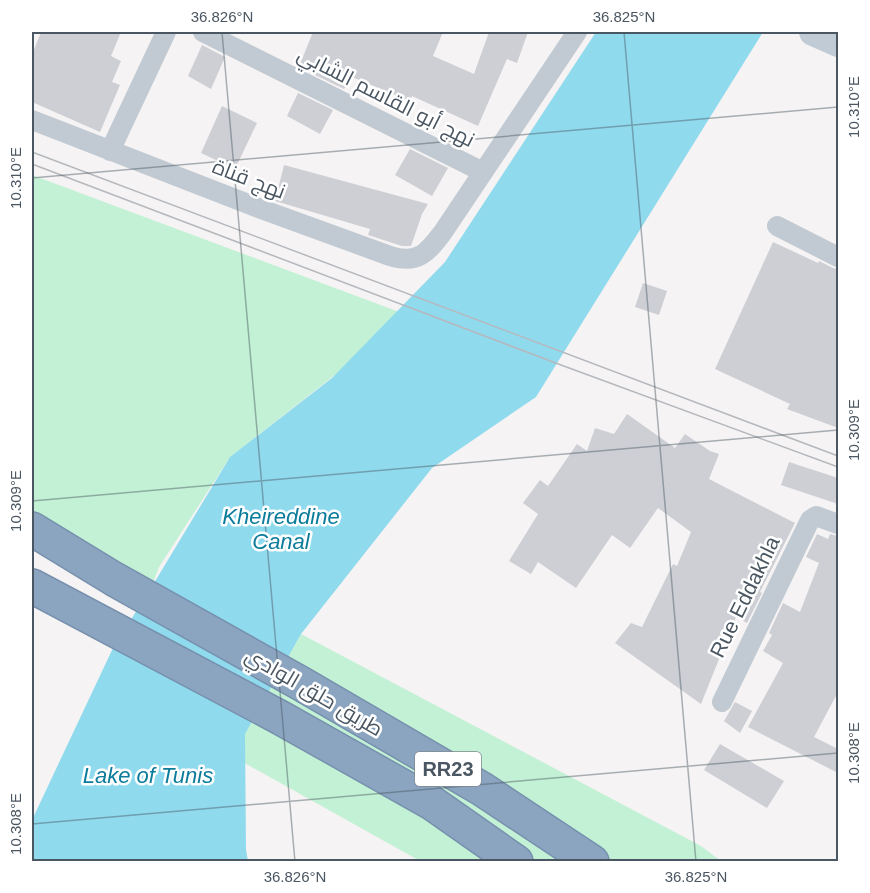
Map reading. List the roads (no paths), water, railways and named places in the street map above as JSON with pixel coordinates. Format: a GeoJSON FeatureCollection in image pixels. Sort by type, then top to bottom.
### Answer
{"type":"FeatureCollection","features":[{"type":"Feature","properties":{"kind":"highway","name":"طريق حلق الوادي"},"geometry":{"type":"LineString","coordinates":[[32,528],[114,579],[300,683],[482,789],[592,861]]}},
{"type":"Feature","properties":{"kind":"highway","name":"طريق حلق الوادي"},"geometry":{"type":"LineString","coordinates":[[32,586],[281,718],[432,803],[516,861]]}},
{"type":"Feature","properties":{"kind":"main road"},"geometry":{"type":"LineString","coordinates":[[813,32],[838,43]]}},
{"type":"Feature","properties":{"kind":"street"},"geometry":{"type":"LineString","coordinates":[[110,151],[166,32]]}},
{"type":"Feature","properties":{"kind":"street","name":"نهج أبو القاسم الشابي"},"geometry":{"type":"LineString","coordinates":[[203,32],[483,172]]}},
{"type":"Feature","properties":{"kind":"street","name":"نهج قناة"},"geometry":{"type":"LineString","coordinates":[[32,120],[261,209],[402,260],[415,258],[425,253],[443,232],[577,32]]}},
{"type":"Feature","properties":{"kind":"street"},"geometry":{"type":"LineString","coordinates":[[777,226],[838,257]]}},
{"type":"Feature","properties":{"kind":"street","name":"Rue Eddakhla"},"geometry":{"type":"LineString","coordinates":[[722,702],[810,520],[816,516],[838,524]]}},
{"type":"Feature","properties":{"kind":"water","name":"Kheireddine Canal"},"geometry":{"type":"Polygon","coordinates":[[[596,32],[763,32],[536,397],[432,468],[301,634],[245,734],[248,861],[32,862],[32,820],[113,648],[230,457],[332,378],[445,262],[596,32]]]}},
{"type":"Feature","properties":{"kind":"tram line"},"geometry":{"type":"LineString","coordinates":[[32,152],[838,456]]}},
{"type":"Feature","properties":{"kind":"tram line"},"geometry":{"type":"LineString","coordinates":[[32,164],[561,365],[838,467]]}},
{"type":"Feature","properties":{"kind":"water label","name":"Lake of Tunis"},"geometry":{"type":"Point","coordinates":[148,775]}}]}
